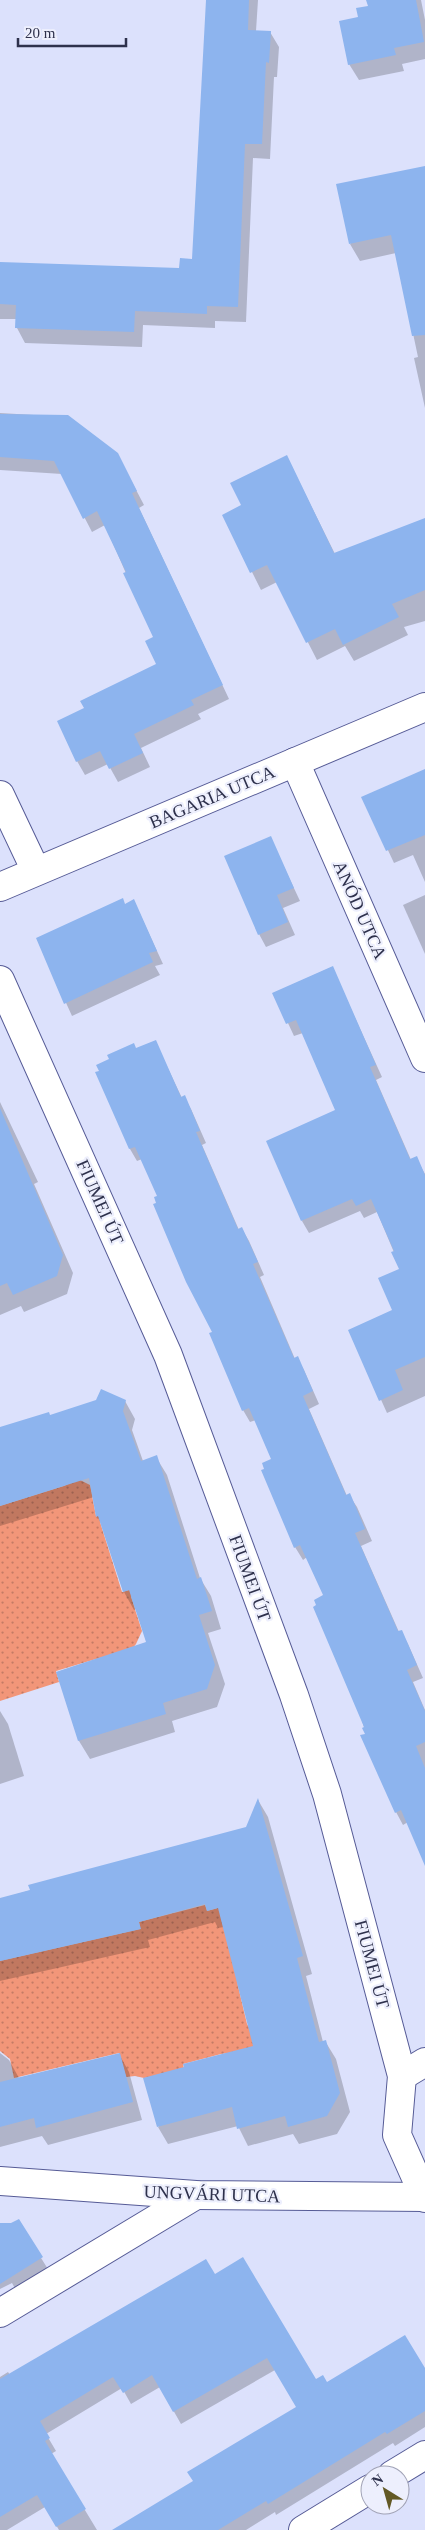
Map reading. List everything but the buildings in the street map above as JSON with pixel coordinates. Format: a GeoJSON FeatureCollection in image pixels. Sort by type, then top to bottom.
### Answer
{"type":"FeatureCollection","features":[{"type":"Feature","properties":{"kind":"street","name":"BAGARIA UTCA"},"geometry":{"type":"LineString","coordinates":[[0,887],[425,706]]}},
{"type":"Feature","properties":{"kind":"street","name":"ANÓD UTCA"},"geometry":{"type":"LineString","coordinates":[[295,762],[425,1058]]}},
{"type":"Feature","properties":{"kind":"street"},"geometry":{"type":"LineString","coordinates":[[0,795],[36,871]]}},
{"type":"Feature","properties":{"kind":"street","name":"FIUMEI ÚT"},"geometry":{"type":"LineString","coordinates":[[0,980],[168,1355],[294,1695],[327,1794],[402,2076],[397,2135],[425,2198]]}},
{"type":"Feature","properties":{"kind":"street"},"geometry":{"type":"LineString","coordinates":[[402,2076],[425,2062]]}},
{"type":"Feature","properties":{"kind":"street","name":"UNGVÁRI UTCA"},"geometry":{"type":"LineString","coordinates":[[0,2181],[196,2196],[425,2198]]}},
{"type":"Feature","properties":{"kind":"street"},"geometry":{"type":"LineString","coordinates":[[0,2313],[196,2196]]}},
{"type":"Feature","properties":{"kind":"street"},"geometry":{"type":"LineString","coordinates":[[408,2465],[425,2455]]}},
{"type":"Feature","properties":{"kind":"street"},"geometry":{"type":"LineString","coordinates":[[303,2530],[360,2495]]}},
{"type":"Feature","properties":{"kind":"shaded area"},"geometry":{"type":"Polygon","coordinates":[[[78,1479],[90,1485],[96,1516],[106,1514],[100,1522],[122,1592],[134,1589],[131,1597],[142,1631],[136,1644],[126,1657],[96,1659],[56,1671],[59,1682],[0,1701],[0,1506],[64,1486],[78,1479]]]}},
{"type":"Feature","properties":{"kind":"shaded area"},"geometry":{"type":"Polygon","coordinates":[[[205,1905],[207,1911],[229,1905],[238,1986],[247,2024],[263,2049],[221,2054],[183,2064],[185,2074],[144,2078],[126,2077],[119,2053],[14,2078],[10,2059],[0,2051],[0,1961],[140,1929],[139,1922],[205,1905]]]}}]}
